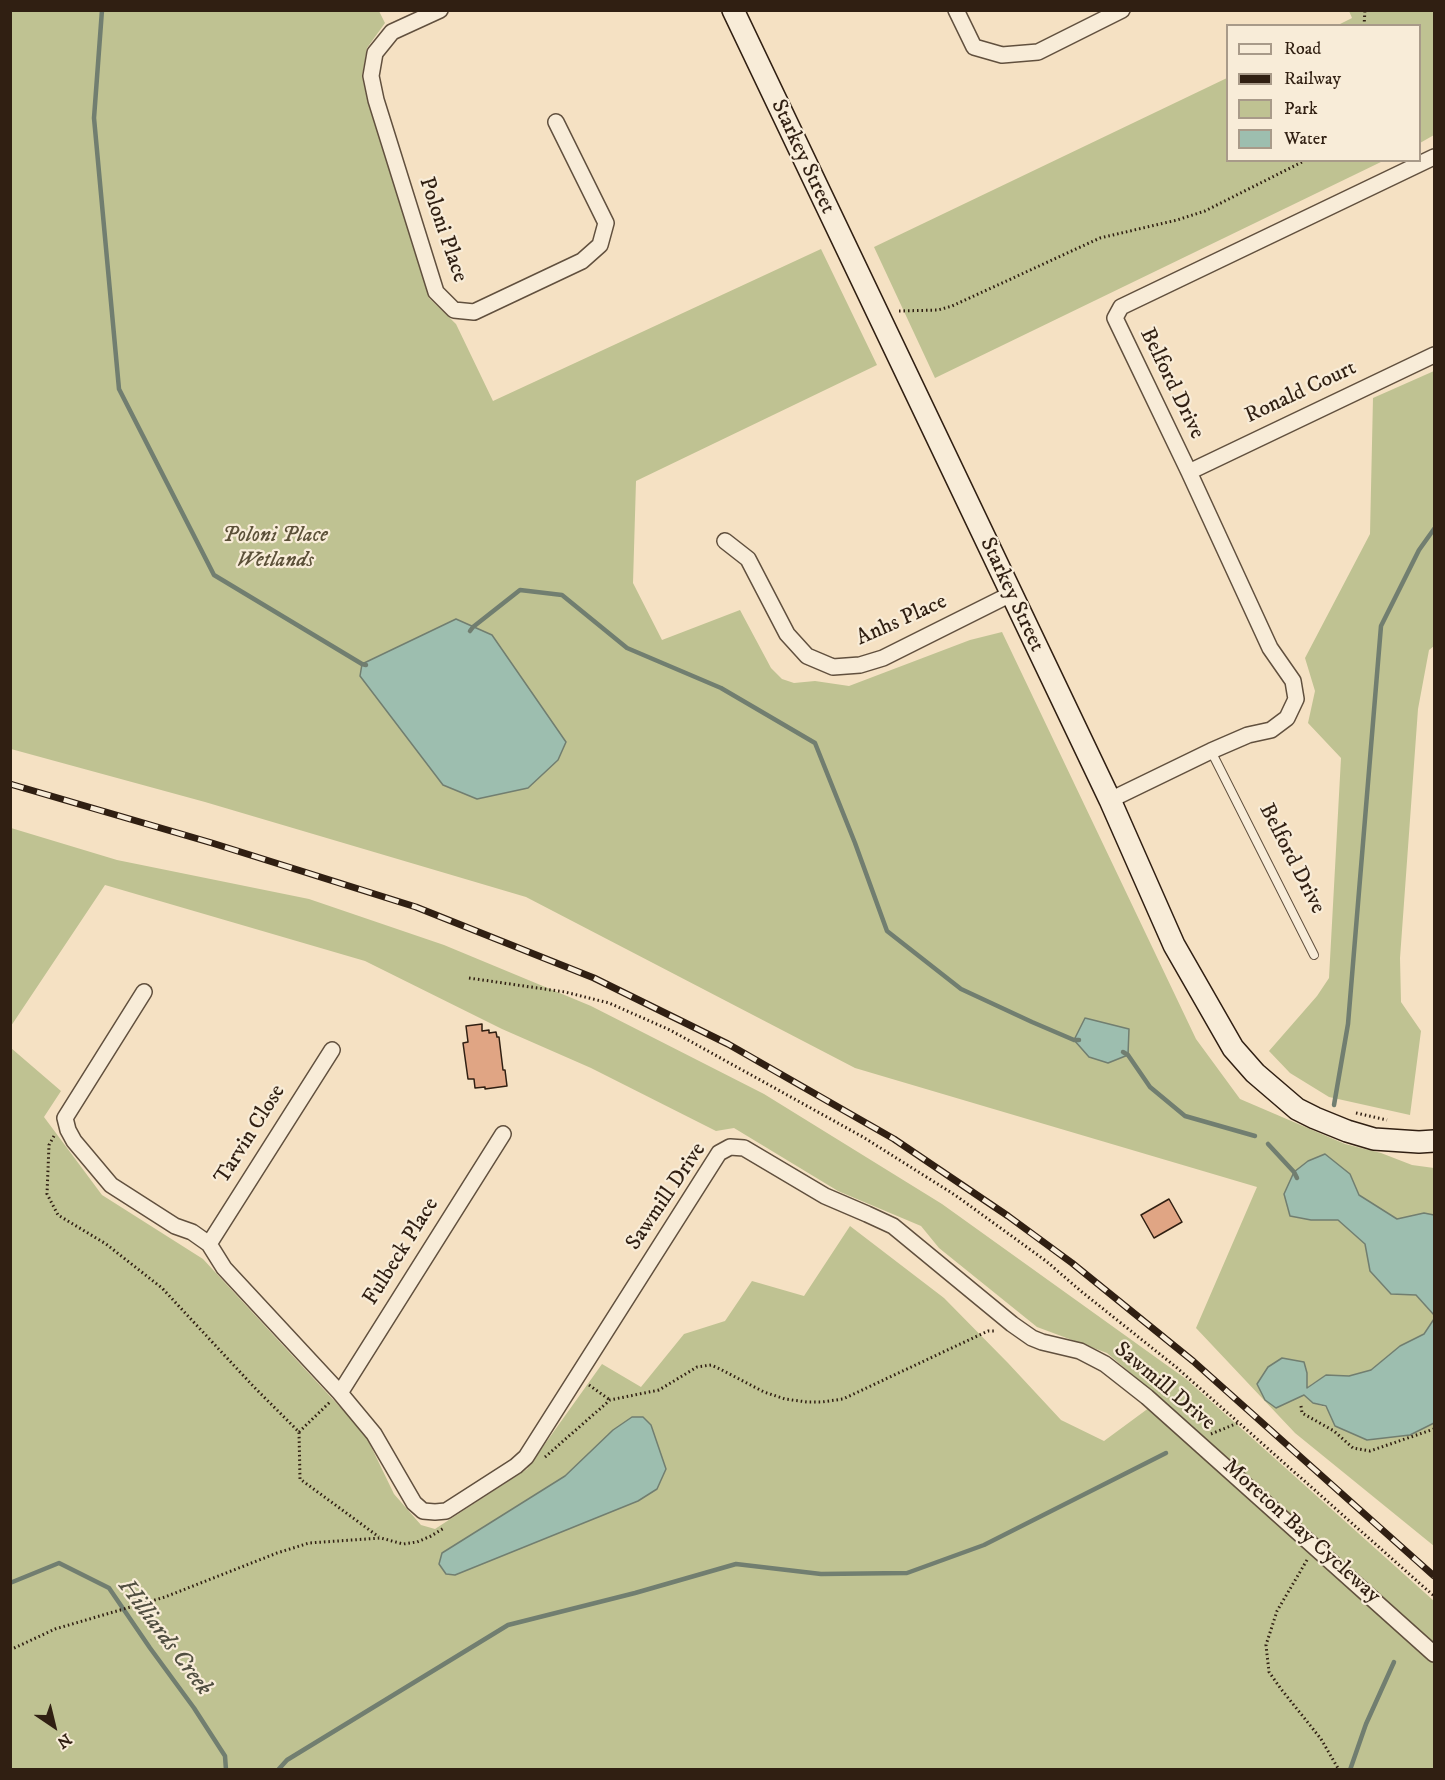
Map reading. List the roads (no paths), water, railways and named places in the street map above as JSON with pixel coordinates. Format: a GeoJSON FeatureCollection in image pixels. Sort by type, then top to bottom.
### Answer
{"type":"FeatureCollection","features":[{"type":"Feature","properties":{"kind":"street","name":"Poloni Place"},"geometry":{"type":"LineString","coordinates":[[440,10],[392,32],[375,53],[371,75],[376,99],[436,292],[454,310],[474,312],[582,261],[600,245],[606,223],[556,122]]}},
{"type":"Feature","properties":{"kind":"street","name":"Starkey Street"},"geometry":{"type":"LineString","coordinates":[[733,10],[1110,800],[1174,945],[1233,1048],[1254,1073],[1297,1109],[1314,1118],[1349,1121],[1374,1139],[1434,1141]]}},
{"type":"Feature","properties":{"kind":"street"},"geometry":{"type":"LineString","coordinates":[[956,10],[974,47],[1002,55],[1038,52],[1122,10]]}},
{"type":"Feature","properties":{"kind":"street","name":"Belford Drive"},"geometry":{"type":"LineString","coordinates":[[1110,800],[1211,751],[1248,735],[1271,730],[1287,718],[1296,699],[1293,681],[1270,648],[1115,318],[1121,307],[1434,157]]}},
{"type":"Feature","properties":{"kind":"street","name":"Ronald Court"},"geometry":{"type":"LineString","coordinates":[[1189,472],[1434,357]]}},
{"type":"Feature","properties":{"kind":"street","name":"Anhs Place"},"geometry":{"type":"LineString","coordinates":[[725,541],[748,559],[788,634],[807,657],[833,667],[860,665],[883,658],[1011,594]]}},
{"type":"Feature","properties":{"kind":"street","name":"Sawmill Drive"},"geometry":{"type":"LineString","coordinates":[[144,992],[65,1118],[68,1130],[74,1141],[111,1185],[175,1226],[192,1232],[209,1244],[224,1268],[340,1393],[374,1434],[414,1503],[423,1510],[447,1511],[521,1462],[719,1153],[730,1147],[744,1148],[825,1196],[893,1227],[1032,1338],[1080,1351],[1105,1364],[1147,1397],[1434,1654]]}},
{"type":"Feature","properties":{"kind":"street","name":"Tarvin Close"},"geometry":{"type":"LineString","coordinates":[[209,1244],[332,1050]]}},
{"type":"Feature","properties":{"kind":"street","name":"Fulbeck Place"},"geometry":{"type":"LineString","coordinates":[[340,1393],[503,1134]]}},
{"type":"Feature","properties":{"kind":"lane","name":"Belford Drive"},"geometry":{"type":"LineString","coordinates":[[1211,751],[1314,955]]}},
{"type":"Feature","properties":{"kind":"water"},"geometry":{"type":"Polygon","coordinates":[[[456,619],[492,635],[566,742],[558,760],[528,788],[477,799],[443,785],[360,676],[362,664],[456,619]]]}},
{"type":"Feature","properties":{"kind":"water"},"geometry":{"type":"Polygon","coordinates":[[[1085,1018],[1129,1029],[1128,1055],[1108,1063],[1089,1057],[1074,1040],[1085,1018]]]}},
{"type":"Feature","properties":{"kind":"water"},"geometry":{"type":"Polygon","coordinates":[[[1325,1154],[1350,1174],[1359,1195],[1397,1219],[1424,1213],[1434,1215],[1434,1315],[1416,1295],[1391,1294],[1370,1271],[1365,1244],[1338,1220],[1311,1220],[1290,1216],[1284,1194],[1294,1172],[1308,1161],[1325,1154]]]}},
{"type":"Feature","properties":{"kind":"water"},"geometry":{"type":"Polygon","coordinates":[[[1434,1319],[1434,1423],[1410,1435],[1367,1440],[1335,1426],[1326,1406],[1313,1403],[1304,1395],[1276,1408],[1265,1400],[1257,1384],[1268,1367],[1282,1358],[1304,1362],[1307,1388],[1326,1375],[1349,1376],[1371,1370],[1400,1346],[1424,1334],[1434,1319]]]}},
{"type":"Feature","properties":{"kind":"water"},"geometry":{"type":"Polygon","coordinates":[[[632,1417],[643,1417],[651,1425],[666,1469],[657,1489],[638,1501],[455,1575],[446,1574],[439,1564],[442,1553],[565,1476],[613,1430],[632,1417]]]}},
{"type":"Feature","properties":{"kind":"waterway"},"geometry":{"type":"LineString","coordinates":[[102,10],[94,118],[119,389],[214,575],[366,665]]}},
{"type":"Feature","properties":{"kind":"waterway"},"geometry":{"type":"LineString","coordinates":[[1334,1105],[1348,1024],[1381,626],[1419,550],[1434,529]]}},
{"type":"Feature","properties":{"kind":"waterway"},"geometry":{"type":"LineString","coordinates":[[470,631],[520,590],[562,595],[627,648],[721,688],[815,743],[887,931],[961,989],[1032,1022],[1079,1040]]}},
{"type":"Feature","properties":{"kind":"waterway"},"geometry":{"type":"LineString","coordinates":[[1123,1052],[1128,1055],[1150,1087],[1185,1116],[1255,1136]]}},
{"type":"Feature","properties":{"kind":"waterway"},"geometry":{"type":"LineString","coordinates":[[1268,1144],[1297,1178]]}},
{"type":"Feature","properties":{"kind":"waterway"},"geometry":{"type":"LineString","coordinates":[[278,1770],[287,1760],[508,1625],[635,1593],[736,1564],[821,1574],[907,1573],[984,1545],[1166,1453]]}},
{"type":"Feature","properties":{"kind":"waterway","name":"Hilliards Creek"},"geometry":{"type":"LineString","coordinates":[[10,1583],[59,1563],[109,1588],[225,1756],[226,1770]]}},
{"type":"Feature","properties":{"kind":"waterway"},"geometry":{"type":"LineString","coordinates":[[1350,1770],[1366,1724],[1394,1662]]}},
{"type":"Feature","properties":{"kind":"railway"},"geometry":{"type":"LineString","coordinates":[[10,784],[212,843],[416,907],[594,978],[728,1044],[894,1139],[1008,1216],[1072,1263],[1193,1361],[1434,1576]]}},
{"type":"Feature","properties":{"kind":"park label","name":"Poloni Place Wetlands"},"geometry":{"type":"Point","coordinates":[275,548]}}]}
